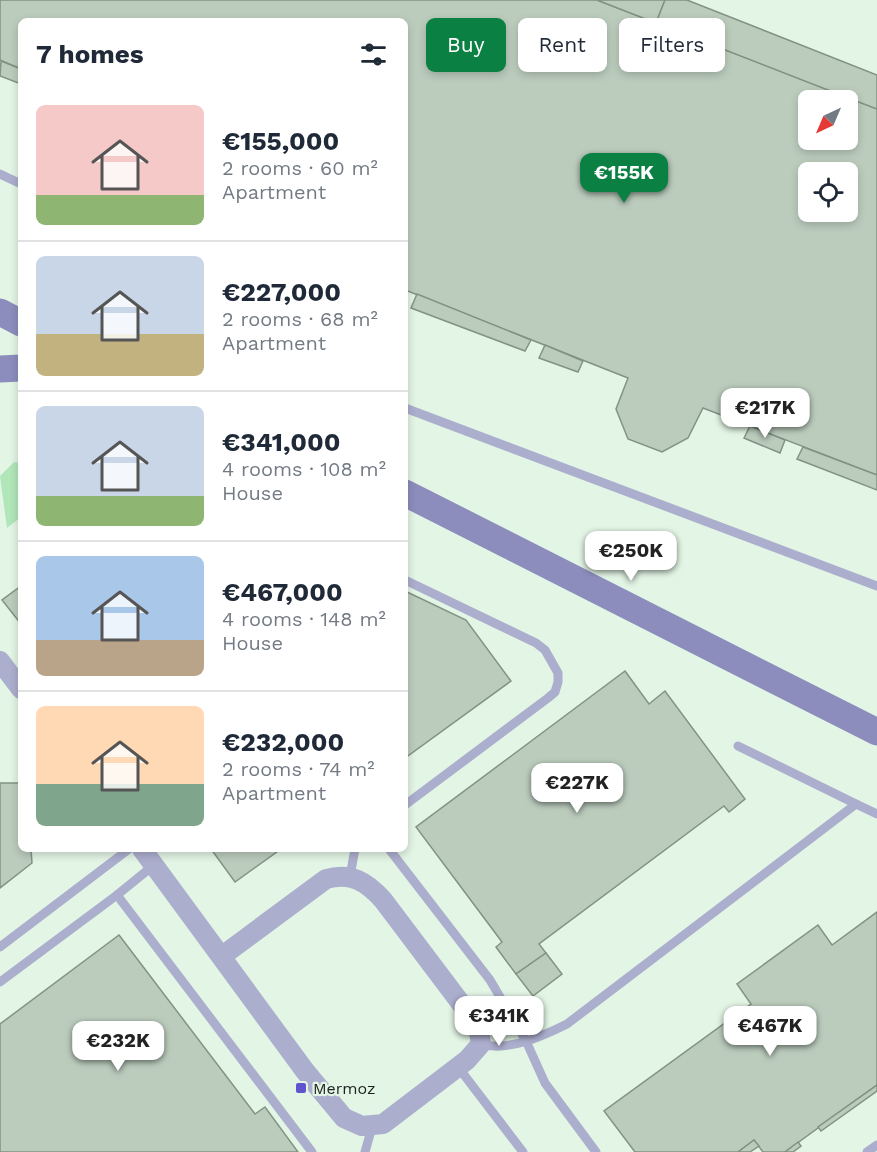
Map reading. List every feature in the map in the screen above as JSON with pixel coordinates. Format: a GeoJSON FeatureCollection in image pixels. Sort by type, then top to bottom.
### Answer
{"type":"FeatureCollection","features":[{"type":"Feature","properties":{"kind":"main road"},"geometry":{"type":"LineString","coordinates":[[0,312],[18,321]]}},
{"type":"Feature","properties":{"kind":"main road"},"geometry":{"type":"LineString","coordinates":[[0,369],[18,368]]}},
{"type":"Feature","properties":{"kind":"main road"},"geometry":{"type":"LineString","coordinates":[[408,496],[877,732]]}},
{"type":"Feature","properties":{"kind":"main road"},"geometry":{"type":"LineString","coordinates":[[838,711],[877,726]]}},
{"type":"Feature","properties":{"kind":"street"},"geometry":{"type":"LineString","coordinates":[[0,661],[18,685]]}},
{"type":"Feature","properties":{"kind":"street"},"geometry":{"type":"LineString","coordinates":[[144,852],[333,1108],[345,1118],[372,1127],[391,1119],[476,1053],[481,1044],[478,1026],[383,900],[374,890],[350,876],[326,879],[222,956]]}},
{"type":"Feature","properties":{"kind":"lane"},"geometry":{"type":"LineString","coordinates":[[0,174],[18,183]]}},
{"type":"Feature","properties":{"kind":"lane"},"geometry":{"type":"LineString","coordinates":[[408,409],[877,586]]}},
{"type":"Feature","properties":{"kind":"lane"},"geometry":{"type":"LineString","coordinates":[[408,581],[536,643],[553,663],[558,682],[555,692],[548,698],[408,803]]}},
{"type":"Feature","properties":{"kind":"lane"},"geometry":{"type":"LineString","coordinates":[[738,746],[877,814]]}},
{"type":"Feature","properties":{"kind":"lane"},"geometry":{"type":"LineString","coordinates":[[481,1044],[496,1045],[526,1041],[567,1024],[856,804]]}},
{"type":"Feature","properties":{"kind":"lane"},"geometry":{"type":"LineString","coordinates":[[0,947],[125,852]]}},
{"type":"Feature","properties":{"kind":"lane"},"geometry":{"type":"LineString","coordinates":[[350,876],[354,852]]}},
{"type":"Feature","properties":{"kind":"lane"},"geometry":{"type":"LineString","coordinates":[[392,852],[490,980],[526,1041],[548,1088],[596,1152]]}},
{"type":"Feature","properties":{"kind":"lane"},"geometry":{"type":"LineString","coordinates":[[0,982],[154,865]]}},
{"type":"Feature","properties":{"kind":"lane"},"geometry":{"type":"LineString","coordinates":[[117,894],[312,1152]]}},
{"type":"Feature","properties":{"kind":"lane"},"geometry":{"type":"LineString","coordinates":[[458,1067],[523,1152]]}},
{"type":"Feature","properties":{"kind":"lane"},"geometry":{"type":"LineString","coordinates":[[367,1150],[372,1127]]}},
{"type":"Feature","properties":{"kind":"lane"},"geometry":{"type":"LineString","coordinates":[[867,1152],[877,1145]]}},
{"type":"Feature","properties":{"kind":"green space"},"geometry":{"type":"Polygon","coordinates":[[[14,462],[18,463],[18,519],[7,528],[0,476],[14,462]]]}},
{"type":"Feature","properties":{"kind":"building"},"geometry":{"type":"Polygon","coordinates":[[[0,0],[597,0],[643,18],[619,18],[619,72],[725,72],[725,50],[828,90],[798,90],[798,150],[858,150],[858,102],[877,109],[877,475],[703,408],[688,438],[662,452],[628,439],[616,409],[628,378],[408,291],[408,18],[18,18],[18,68],[0,60],[0,0]]]}},
{"type":"Feature","properties":{"kind":"building"},"geometry":{"type":"Polygon","coordinates":[[[597,0],[665,0],[658,18],[643,18],[597,0]]]}},
{"type":"Feature","properties":{"kind":"building"},"geometry":{"type":"Polygon","coordinates":[[[665,0],[687,0],[877,75],[877,109],[858,102],[858,90],[828,90],[725,50],[725,18],[658,18],[665,0]]]}},
{"type":"Feature","properties":{"kind":"building"},"geometry":{"type":"Polygon","coordinates":[[[1,61],[18,68],[18,83],[0,76],[1,61]]]}},
{"type":"Feature","properties":{"kind":"building"},"geometry":{"type":"Polygon","coordinates":[[[417,294],[531,340],[525,351],[411,308],[417,294]]]}},
{"type":"Feature","properties":{"kind":"building"},"geometry":{"type":"Polygon","coordinates":[[[545,345],[583,361],[578,372],[539,358],[545,345]]]}},
{"type":"Feature","properties":{"kind":"building"},"geometry":{"type":"Polygon","coordinates":[[[750,426],[785,440],[780,453],[744,438],[750,426]]]}},
{"type":"Feature","properties":{"kind":"building"},"geometry":{"type":"Polygon","coordinates":[[[803,447],[877,475],[877,490],[797,459],[803,447]]]}},
{"type":"Feature","properties":{"kind":"building"},"geometry":{"type":"Polygon","coordinates":[[[18,588],[18,620],[2,600],[18,588]]]}},
{"type":"Feature","properties":{"kind":"building"},"geometry":{"type":"Polygon","coordinates":[[[408,592],[466,620],[511,681],[408,756],[408,592]]]}},
{"type":"Feature","properties":{"kind":"building"},"geometry":{"type":"Polygon","coordinates":[[[625,671],[649,704],[665,691],[745,799],[729,812],[724,806],[539,944],[546,953],[516,974],[496,947],[502,942],[416,827],[625,671]]]}},
{"type":"Feature","properties":{"kind":"building"},"geometry":{"type":"Polygon","coordinates":[[[0,783],[18,783],[18,852],[31,852],[32,863],[0,888],[0,783]]]}},
{"type":"Feature","properties":{"kind":"building"},"geometry":{"type":"Polygon","coordinates":[[[213,852],[277,852],[235,882],[213,852]]]}},
{"type":"Feature","properties":{"kind":"building"},"geometry":{"type":"Polygon","coordinates":[[[877,912],[877,1085],[785,1152],[763,1152],[754,1140],[738,1152],[635,1152],[604,1111],[751,1004],[737,984],[818,925],[832,945],[877,912]]]}},
{"type":"Feature","properties":{"kind":"building"},"geometry":{"type":"Polygon","coordinates":[[[119,935],[255,1114],[265,1107],[298,1152],[0,1152],[0,1024],[119,935]]]}},
{"type":"Feature","properties":{"kind":"building"},"geometry":{"type":"Polygon","coordinates":[[[546,953],[562,974],[533,996],[516,974],[546,953]]]}},
{"type":"Feature","properties":{"kind":"building"},"geometry":{"type":"Polygon","coordinates":[[[877,1085],[877,1091],[821,1131],[818,1127],[877,1085]]]}},
{"type":"Feature","properties":{"kind":"building"},"geometry":{"type":"Polygon","coordinates":[[[754,1140],[759,1146],[750,1152],[738,1152],[754,1140]]]}},
{"type":"Feature","properties":{"kind":"building"},"geometry":{"type":"Polygon","coordinates":[[[798,1142],[801,1146],[793,1152],[785,1152],[798,1142]]]}},
{"type":"Feature","properties":{"kind":"place","name":"Mermoz"},"geometry":{"type":"Point","coordinates":[301,1088]}}]}
